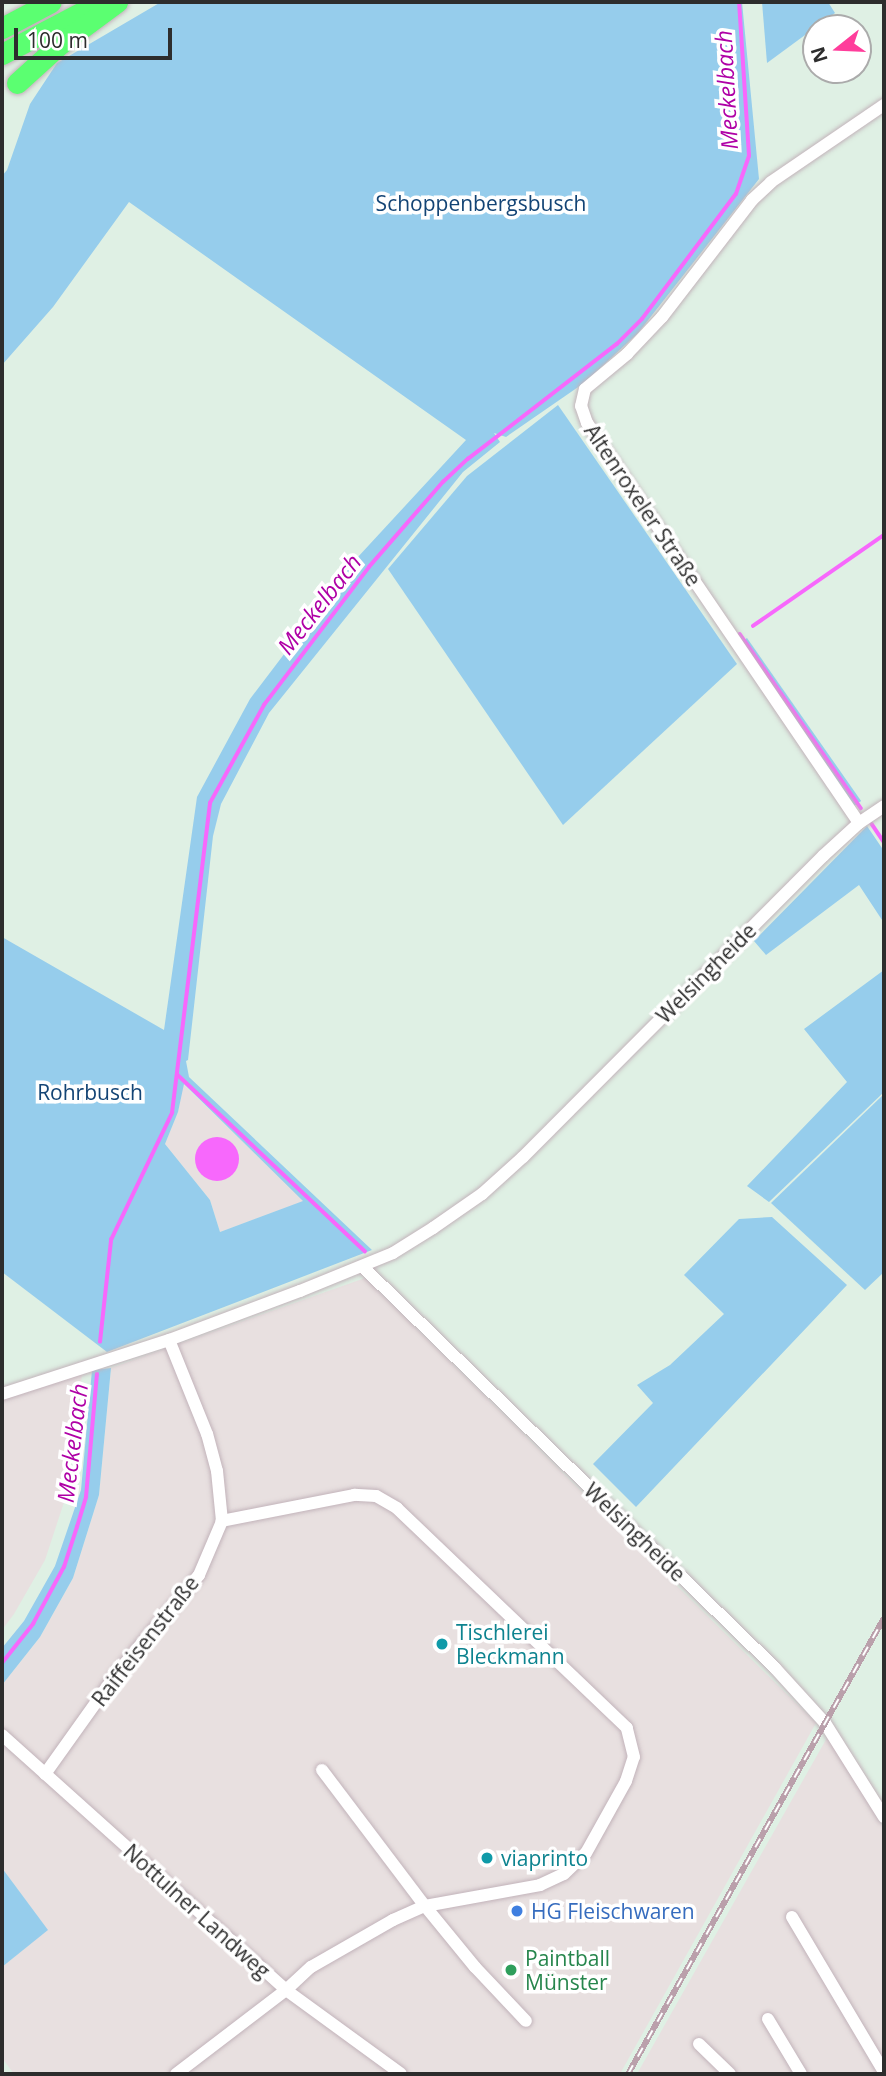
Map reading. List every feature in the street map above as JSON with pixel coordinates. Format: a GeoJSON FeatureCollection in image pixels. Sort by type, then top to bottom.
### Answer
{"type":"FeatureCollection","features":[{"type":"Feature","properties":{"kind":"highway"},"geometry":{"type":"LineString","coordinates":[[2,26],[33,2]]}},
{"type":"Feature","properties":{"kind":"highway"},"geometry":{"type":"LineString","coordinates":[[2,26],[51,2]]}},
{"type":"Feature","properties":{"kind":"highway"},"geometry":{"type":"LineString","coordinates":[[2,54],[102,2]]}},
{"type":"Feature","properties":{"kind":"highway"},"geometry":{"type":"LineString","coordinates":[[17,83],[60,44],[117,2]]}},
{"type":"Feature","properties":{"kind":"street","name":"Altenroxeler Straße"},"geometry":{"type":"LineString","coordinates":[[859,822],[587,423],[581,406],[585,389],[627,354],[663,317],[752,200],[771,182],[884,106]]}},
{"type":"Feature","properties":{"kind":"street","name":"Welsingheide"},"geometry":{"type":"LineString","coordinates":[[2,1394],[169,1340],[363,1267],[421,1236],[482,1194],[523,1157],[859,822],[884,806]]}},
{"type":"Feature","properties":{"kind":"street","name":"Welsingheide"},"geometry":{"type":"LineString","coordinates":[[363,1267],[775,1668],[825,1723],[884,1817]]}},
{"type":"Feature","properties":{"kind":"street","name":"Raiffeisenstraße"},"geometry":{"type":"LineString","coordinates":[[45,1774],[117,1673],[199,1575],[222,1521],[217,1471],[206,1434],[169,1340]]}},
{"type":"Feature","properties":{"kind":"street"},"geometry":{"type":"LineString","coordinates":[[176,2074],[286,1990],[311,1967],[339,1949],[425,1906],[540,1885],[564,1874],[586,1853],[626,1781],[634,1757],[627,1728],[397,1508],[376,1496],[354,1495],[222,1521]]}},
{"type":"Feature","properties":{"kind":"street","name":"Nottulner Landweg"},"geometry":{"type":"LineString","coordinates":[[2,1735],[286,1990],[401,2074]]}},
{"type":"Feature","properties":{"kind":"street"},"geometry":{"type":"LineString","coordinates":[[322,1770],[425,1906],[475,1967],[526,2021]]}},
{"type":"Feature","properties":{"kind":"street"},"geometry":{"type":"LineString","coordinates":[[792,1917],[884,2069],[877,2074]]}},
{"type":"Feature","properties":{"kind":"street"},"geometry":{"type":"LineString","coordinates":[[768,2018],[801,2074]]}},
{"type":"Feature","properties":{"kind":"street"},"geometry":{"type":"LineString","coordinates":[[698,2044],[730,2074]]}},
{"type":"Feature","properties":{"kind":"shaded area"},"geometry":{"type":"Polygon","coordinates":[[[183,1084],[304,1201],[220,1232],[210,1200],[165,1144],[178,1112],[183,1084]]]}},
{"type":"Feature","properties":{"kind":"shaded area"},"geometry":{"type":"Polygon","coordinates":[[[217,1137],[226,1138],[233,1143],[238,1150],[238,1168],[233,1175],[226,1180],[217,1181],[208,1180],[201,1175],[196,1168],[195,1159],[196,1150],[201,1143],[208,1138],[217,1137]]]}},
{"type":"Feature","properties":{"kind":"shaded area"},"geometry":{"type":"Polygon","coordinates":[[[365,1278],[816,1723],[620,2074],[14,2074],[2,2058],[2,1967],[47,1930],[2,1868],[2,1685],[40,1637],[73,1578],[99,1495],[111,1368],[365,1278]]]}},
{"type":"Feature","properties":{"kind":"shaded area"},"geometry":{"type":"Polygon","coordinates":[[[82,1374],[68,1490],[45,1560],[2,1630],[2,1398],[82,1374]]]}},
{"type":"Feature","properties":{"kind":"shaded area"},"geometry":{"type":"Polygon","coordinates":[[[828,1736],[884,1829],[884,2074],[637,2074],[828,1736]]]}},
{"type":"Feature","properties":{"kind":"green space","name":"Schoppenbergsbusch"},"geometry":{"type":"Polygon","coordinates":[[[161,2],[742,2],[759,179],[638,333],[584,383],[506,437],[494,433],[500,442],[463,472],[269,713],[221,804],[213,836],[186,1061],[189,1077],[372,1250],[107,1352],[2,1272],[2,937],[164,1030],[197,797],[250,699],[357,558],[466,440],[129,202],[53,307],[2,365],[2,176],[7,170],[30,104],[57,63],[161,2]],[[184,1084],[178,1112],[165,1144],[210,1200],[220,1232],[303,1201],[184,1084]]]}},
{"type":"Feature","properties":{"kind":"green space"},"geometry":{"type":"Polygon","coordinates":[[[762,2],[828,2],[835,13],[802,14],[802,37],[767,63],[762,2]]]}},
{"type":"Feature","properties":{"kind":"green space"},"geometry":{"type":"Polygon","coordinates":[[[558,405],[737,664],[563,825],[388,569],[467,476],[558,405]]]}},
{"type":"Feature","properties":{"kind":"green space"},"geometry":{"type":"Polygon","coordinates":[[[747,638],[861,801],[855,806],[740,643],[747,638]]]}},
{"type":"Feature","properties":{"kind":"green space"},"geometry":{"type":"Polygon","coordinates":[[[867,826],[884,851],[884,923],[859,885],[766,955],[754,941],[867,826]]]}},
{"type":"Feature","properties":{"kind":"green space"},"geometry":{"type":"Polygon","coordinates":[[[884,970],[884,1092],[769,1202],[747,1186],[847,1082],[804,1029],[884,970]]]}},
{"type":"Feature","properties":{"kind":"green space"},"geometry":{"type":"Polygon","coordinates":[[[884,1094],[884,1272],[865,1290],[771,1203],[884,1094]]]}},
{"type":"Feature","properties":{"kind":"green space"},"geometry":{"type":"Polygon","coordinates":[[[772,1217],[847,1285],[636,1507],[593,1464],[653,1403],[637,1385],[670,1365],[724,1314],[684,1275],[739,1219],[772,1217]]]}},
{"type":"Feature","properties":{"kind":"green space"},"geometry":{"type":"Polygon","coordinates":[[[111,1368],[99,1495],[73,1578],[40,1637],[2,1685],[2,1648],[24,1621],[55,1566],[81,1490],[92,1370],[111,1368]]]}},
{"type":"Feature","properties":{"kind":"green space"},"geometry":{"type":"Polygon","coordinates":[[[2,1868],[48,1930],[2,1967],[2,1868]]]}},
{"type":"Feature","properties":{"kind":"waterway","name":"Meckelbach"},"geometry":{"type":"LineString","coordinates":[[100,1342],[111,1240],[172,1113],[210,803],[264,705],[369,567],[443,482],[468,459],[617,344],[642,319],[736,194],[749,156],[739,2]]}},
{"type":"Feature","properties":{"kind":"waterway"},"geometry":{"type":"LineString","coordinates":[[753,626],[884,535]]}},
{"type":"Feature","properties":{"kind":"waterway"},"geometry":{"type":"LineString","coordinates":[[740,634],[861,808]]}},
{"type":"Feature","properties":{"kind":"waterway"},"geometry":{"type":"LineString","coordinates":[[872,824],[884,842]]}},
{"type":"Feature","properties":{"kind":"waterway"},"geometry":{"type":"LineString","coordinates":[[178,1075],[365,1251]]}},
{"type":"Feature","properties":{"kind":"waterway","name":"Meckelbach"},"geometry":{"type":"LineString","coordinates":[[2,1663],[33,1624],[64,1567],[86,1497],[97,1374]]}},
{"type":"Feature","properties":{"kind":"railway"},"geometry":{"type":"LineString","coordinates":[[628,2074],[884,1618]]}},
{"type":"Feature","properties":{"kind":"place","name":"Tischlerei Bleckmann"},"geometry":{"type":"Point","coordinates":[442,1644]}},
{"type":"Feature","properties":{"kind":"place","name":"viaprinto"},"geometry":{"type":"Point","coordinates":[487,1858]}},
{"type":"Feature","properties":{"kind":"place","name":"HG Fleischwaren"},"geometry":{"type":"Point","coordinates":[517,1911]}},
{"type":"Feature","properties":{"kind":"place","name":"Paintball Münster"},"geometry":{"type":"Point","coordinates":[511,1970]}},
{"type":"Feature","properties":{"kind":"park label","name":"Rohrbusch"},"geometry":{"type":"Point","coordinates":[90,1092]}}]}
